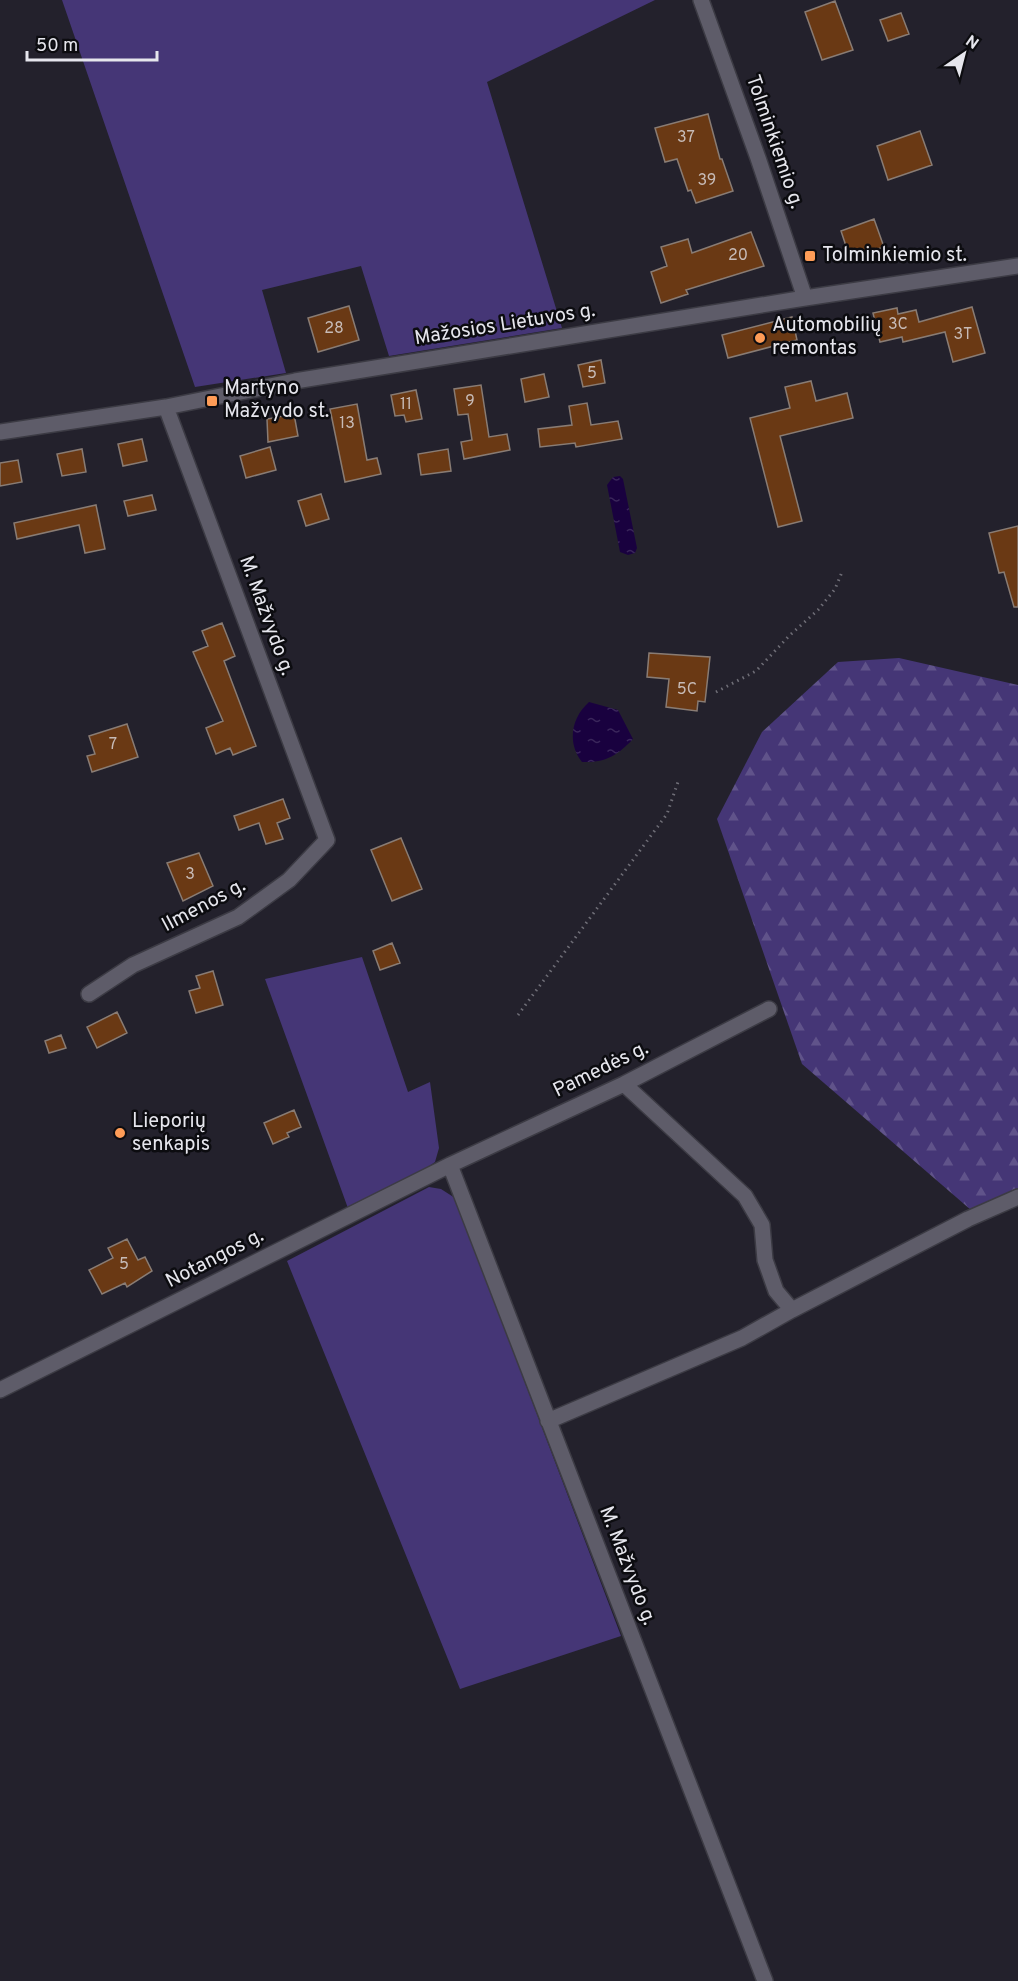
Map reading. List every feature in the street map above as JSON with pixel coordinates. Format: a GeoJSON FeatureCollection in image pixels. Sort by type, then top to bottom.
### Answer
{"type":"FeatureCollection","features":[{"type":"Feature","properties":{"kind":"street","name":"Tolminkiemio g."},"geometry":{"type":"LineString","coordinates":[[701,0],[759,158],[805,298]]}},
{"type":"Feature","properties":{"kind":"street","name":"Mažosios Lietuvos g."},"geometry":{"type":"LineString","coordinates":[[0,432],[166,406],[306,379],[1018,266]]}},
{"type":"Feature","properties":{"kind":"street","name":"M. Mažvydo g."},"geometry":{"type":"LineString","coordinates":[[166,406],[327,840]]}},
{"type":"Feature","properties":{"kind":"street","name":"Ilmenos g."},"geometry":{"type":"LineString","coordinates":[[89,994],[134,965],[238,917],[289,880],[327,840]]}},
{"type":"Feature","properties":{"kind":"street","name":"Pamedės g."},"geometry":{"type":"LineString","coordinates":[[450,1165],[624,1083],[769,1009]]}},
{"type":"Feature","properties":{"kind":"street"},"geometry":{"type":"LineString","coordinates":[[624,1083],[745,1196],[762,1225],[765,1260],[776,1291],[792,1310]]}},
{"type":"Feature","properties":{"kind":"street","name":"M. Mažvydo g."},"geometry":{"type":"LineString","coordinates":[[450,1165],[765,1981]]}},
{"type":"Feature","properties":{"kind":"street","name":"Notangos g."},"geometry":{"type":"LineString","coordinates":[[0,1390],[450,1165]]}},
{"type":"Feature","properties":{"kind":"street"},"geometry":{"type":"LineString","coordinates":[[548,1421],[742,1338],[968,1219],[1018,1197]]}},
{"type":"Feature","properties":{"kind":"path"},"geometry":{"type":"LineString","coordinates":[[716,692],[756,671],[789,636],[818,610],[835,589],[842,572]]}},
{"type":"Feature","properties":{"kind":"path"},"geometry":{"type":"LineString","coordinates":[[518,1015],[667,814],[680,779]]}},
{"type":"Feature","properties":{"kind":"green space"},"geometry":{"type":"Polygon","coordinates":[[[62,0],[655,0],[487,82],[562,328],[389,356],[361,266],[262,290],[286,373],[195,387],[62,0]]]}},
{"type":"Feature","properties":{"kind":"green space"},"geometry":{"type":"Polygon","coordinates":[[[899,658],[1018,685],[1018,1197],[971,1210],[802,1064],[717,819],[762,732],[838,662],[899,658]]]}},
{"type":"Feature","properties":{"kind":"green space"},"geometry":{"type":"Polygon","coordinates":[[[362,957],[408,1092],[430,1082],[439,1148],[435,1162],[424,1170],[349,1211],[265,979],[362,957]]]}},
{"type":"Feature","properties":{"kind":"green space"},"geometry":{"type":"Polygon","coordinates":[[[429,1187],[441,1189],[455,1198],[621,1636],[460,1689],[287,1261],[429,1187]]]}},
{"type":"Feature","properties":{"kind":"water"},"geometry":{"type":"Polygon","coordinates":[[[620,476],[623,479],[637,548],[635,553],[628,555],[620,552],[607,485],[613,477],[620,476]]]}},
{"type":"Feature","properties":{"kind":"water"},"geometry":{"type":"Polygon","coordinates":[[[589,702],[618,710],[633,739],[622,750],[604,760],[582,762],[574,747],[573,731],[578,715],[589,702]]]}},
{"type":"Feature","properties":{"kind":"building"},"geometry":{"type":"Polygon","coordinates":[[[835,1],[853,50],[822,60],[805,12],[835,1]]]}},
{"type":"Feature","properties":{"kind":"building"},"geometry":{"type":"Polygon","coordinates":[[[901,13],[909,34],[888,41],[880,20],[901,13]]]}},
{"type":"Feature","properties":{"kind":"building"},"geometry":{"type":"Polygon","coordinates":[[[708,114],[720,159],[722,159],[733,191],[696,203],[691,190],[688,191],[677,159],[665,162],[655,128],[708,114]]]}},
{"type":"Feature","properties":{"kind":"building"},"geometry":{"type":"Polygon","coordinates":[[[920,131],[932,165],[888,180],[877,146],[920,131]]]}},
{"type":"Feature","properties":{"kind":"building"},"geometry":{"type":"Polygon","coordinates":[[[874,219],[884,247],[850,258],[841,231],[874,219]]]}},
{"type":"Feature","properties":{"kind":"building"},"geometry":{"type":"Polygon","coordinates":[[[751,232],[764,266],[686,290],[688,294],[661,303],[651,272],[667,266],[661,247],[688,239],[692,253],[751,232]]]}},
{"type":"Feature","properties":{"kind":"building"},"geometry":{"type":"Polygon","coordinates":[[[349,306],[359,340],[318,352],[308,318],[349,306]]]}},
{"type":"Feature","properties":{"kind":"building"},"geometry":{"type":"Polygon","coordinates":[[[972,307],[985,353],[953,362],[945,332],[903,342],[902,337],[880,342],[873,313],[897,308],[898,314],[916,310],[919,322],[972,307]]]}},
{"type":"Feature","properties":{"kind":"building","name":"Automobilių remontas"},"geometry":{"type":"Polygon","coordinates":[[[792,317],[797,340],[728,358],[722,335],[792,317]]]}},
{"type":"Feature","properties":{"kind":"building"},"geometry":{"type":"Polygon","coordinates":[[[601,360],[605,383],[583,387],[578,365],[601,360]]]}},
{"type":"Feature","properties":{"kind":"building"},"geometry":{"type":"Polygon","coordinates":[[[544,374],[549,397],[525,402],[521,379],[544,374]]]}},
{"type":"Feature","properties":{"kind":"building"},"geometry":{"type":"Polygon","coordinates":[[[811,381],[816,401],[847,393],[853,418],[780,436],[802,521],[778,527],[750,418],[790,408],[785,387],[811,381]]]}},
{"type":"Feature","properties":{"kind":"building"},"geometry":{"type":"Polygon","coordinates":[[[481,385],[489,437],[507,434],[510,450],[464,459],[461,442],[472,440],[468,414],[458,415],[454,389],[481,385]]]}},
{"type":"Feature","properties":{"kind":"building"},"geometry":{"type":"Polygon","coordinates":[[[416,390],[422,419],[406,422],[404,415],[395,416],[391,395],[416,390]]]}},
{"type":"Feature","properties":{"kind":"building"},"geometry":{"type":"Polygon","coordinates":[[[587,403],[591,425],[618,421],[622,439],[576,447],[575,443],[540,447],[538,429],[572,425],[569,406],[587,403]]]}},
{"type":"Feature","properties":{"kind":"building"},"geometry":{"type":"Polygon","coordinates":[[[357,404],[367,460],[377,458],[381,474],[345,482],[330,409],[357,404]]]}},
{"type":"Feature","properties":{"kind":"building"},"geometry":{"type":"Polygon","coordinates":[[[294,414],[298,436],[268,442],[267,419],[294,414]]]}},
{"type":"Feature","properties":{"kind":"building"},"geometry":{"type":"Polygon","coordinates":[[[142,439],[147,461],[123,466],[118,444],[142,439]]]}},
{"type":"Feature","properties":{"kind":"building"},"geometry":{"type":"Polygon","coordinates":[[[270,447],[276,470],[246,478],[240,456],[270,447]]]}},
{"type":"Feature","properties":{"kind":"building"},"geometry":{"type":"Polygon","coordinates":[[[82,449],[86,472],[62,476],[57,454],[82,449]]]}},
{"type":"Feature","properties":{"kind":"building"},"geometry":{"type":"Polygon","coordinates":[[[448,449],[451,471],[421,475],[418,454],[448,449]]]}},
{"type":"Feature","properties":{"kind":"building"},"geometry":{"type":"Polygon","coordinates":[[[18,460],[22,482],[0,486],[0,463],[18,460]]]}},
{"type":"Feature","properties":{"kind":"building"},"geometry":{"type":"Polygon","coordinates":[[[321,494],[329,519],[306,526],[298,501],[321,494]]]}},
{"type":"Feature","properties":{"kind":"building"},"geometry":{"type":"Polygon","coordinates":[[[152,495],[156,510],[128,516],[124,501],[152,495]]]}},
{"type":"Feature","properties":{"kind":"building"},"geometry":{"type":"Polygon","coordinates":[[[96,505],[105,549],[85,553],[79,525],[17,539],[14,523],[96,505]]]}},
{"type":"Feature","properties":{"kind":"building"},"geometry":{"type":"Polygon","coordinates":[[[1018,526],[1018,607],[1014,607],[1004,572],[999,573],[989,533],[1018,526]]]}},
{"type":"Feature","properties":{"kind":"building"},"geometry":{"type":"Polygon","coordinates":[[[222,623],[235,656],[224,661],[256,746],[233,755],[230,748],[216,754],[206,728],[223,721],[193,652],[208,646],[202,631],[222,623]]]}},
{"type":"Feature","properties":{"kind":"building"},"geometry":{"type":"Polygon","coordinates":[[[649,653],[710,657],[705,702],[698,701],[697,711],[666,707],[669,679],[647,677],[649,653]]]}},
{"type":"Feature","properties":{"kind":"building"},"geometry":{"type":"Polygon","coordinates":[[[127,724],[138,757],[92,772],[87,756],[95,754],[89,736],[127,724]]]}},
{"type":"Feature","properties":{"kind":"building"},"geometry":{"type":"Polygon","coordinates":[[[283,799],[290,818],[277,823],[283,839],[266,844],[259,823],[239,830],[234,816],[283,799]]]}},
{"type":"Feature","properties":{"kind":"building"},"geometry":{"type":"Polygon","coordinates":[[[401,838],[422,889],[392,901],[371,850],[401,838]]]}},
{"type":"Feature","properties":{"kind":"building"},"geometry":{"type":"Polygon","coordinates":[[[199,853],[213,886],[183,901],[167,863],[199,853]]]}},
{"type":"Feature","properties":{"kind":"building"},"geometry":{"type":"Polygon","coordinates":[[[392,943],[400,963],[380,970],[373,951],[392,943]]]}},
{"type":"Feature","properties":{"kind":"building"},"geometry":{"type":"Polygon","coordinates":[[[213,971],[223,1005],[196,1013],[189,991],[200,988],[196,976],[213,971]]]}},
{"type":"Feature","properties":{"kind":"building"},"geometry":{"type":"Polygon","coordinates":[[[117,1012],[127,1033],[97,1048],[87,1027],[117,1012]]]}},
{"type":"Feature","properties":{"kind":"building"},"geometry":{"type":"Polygon","coordinates":[[[61,1035],[66,1048],[49,1053],[45,1041],[61,1035]]]}},
{"type":"Feature","properties":{"kind":"building"},"geometry":{"type":"Polygon","coordinates":[[[294,1110],[301,1127],[287,1133],[289,1137],[273,1144],[264,1123],[294,1110]]]}},
{"type":"Feature","properties":{"kind":"building"},"geometry":{"type":"Polygon","coordinates":[[[127,1239],[138,1260],[145,1257],[152,1271],[127,1287],[125,1283],[102,1294],[89,1270],[113,1258],[108,1248],[127,1239]]]}},
{"type":"Feature","properties":{"kind":"place","name":"Tolminkiemio st."},"geometry":{"type":"Point","coordinates":[810,256]}},
{"type":"Feature","properties":{"kind":"place","name":"Automobilių remontas"},"geometry":{"type":"Point","coordinates":[760,338]}},
{"type":"Feature","properties":{"kind":"place","name":"Martyno Mažvydo st."},"geometry":{"type":"Point","coordinates":[212,401]}},
{"type":"Feature","properties":{"kind":"place","name":"Lieporių senkapis"},"geometry":{"type":"Point","coordinates":[120,1133]}}]}
